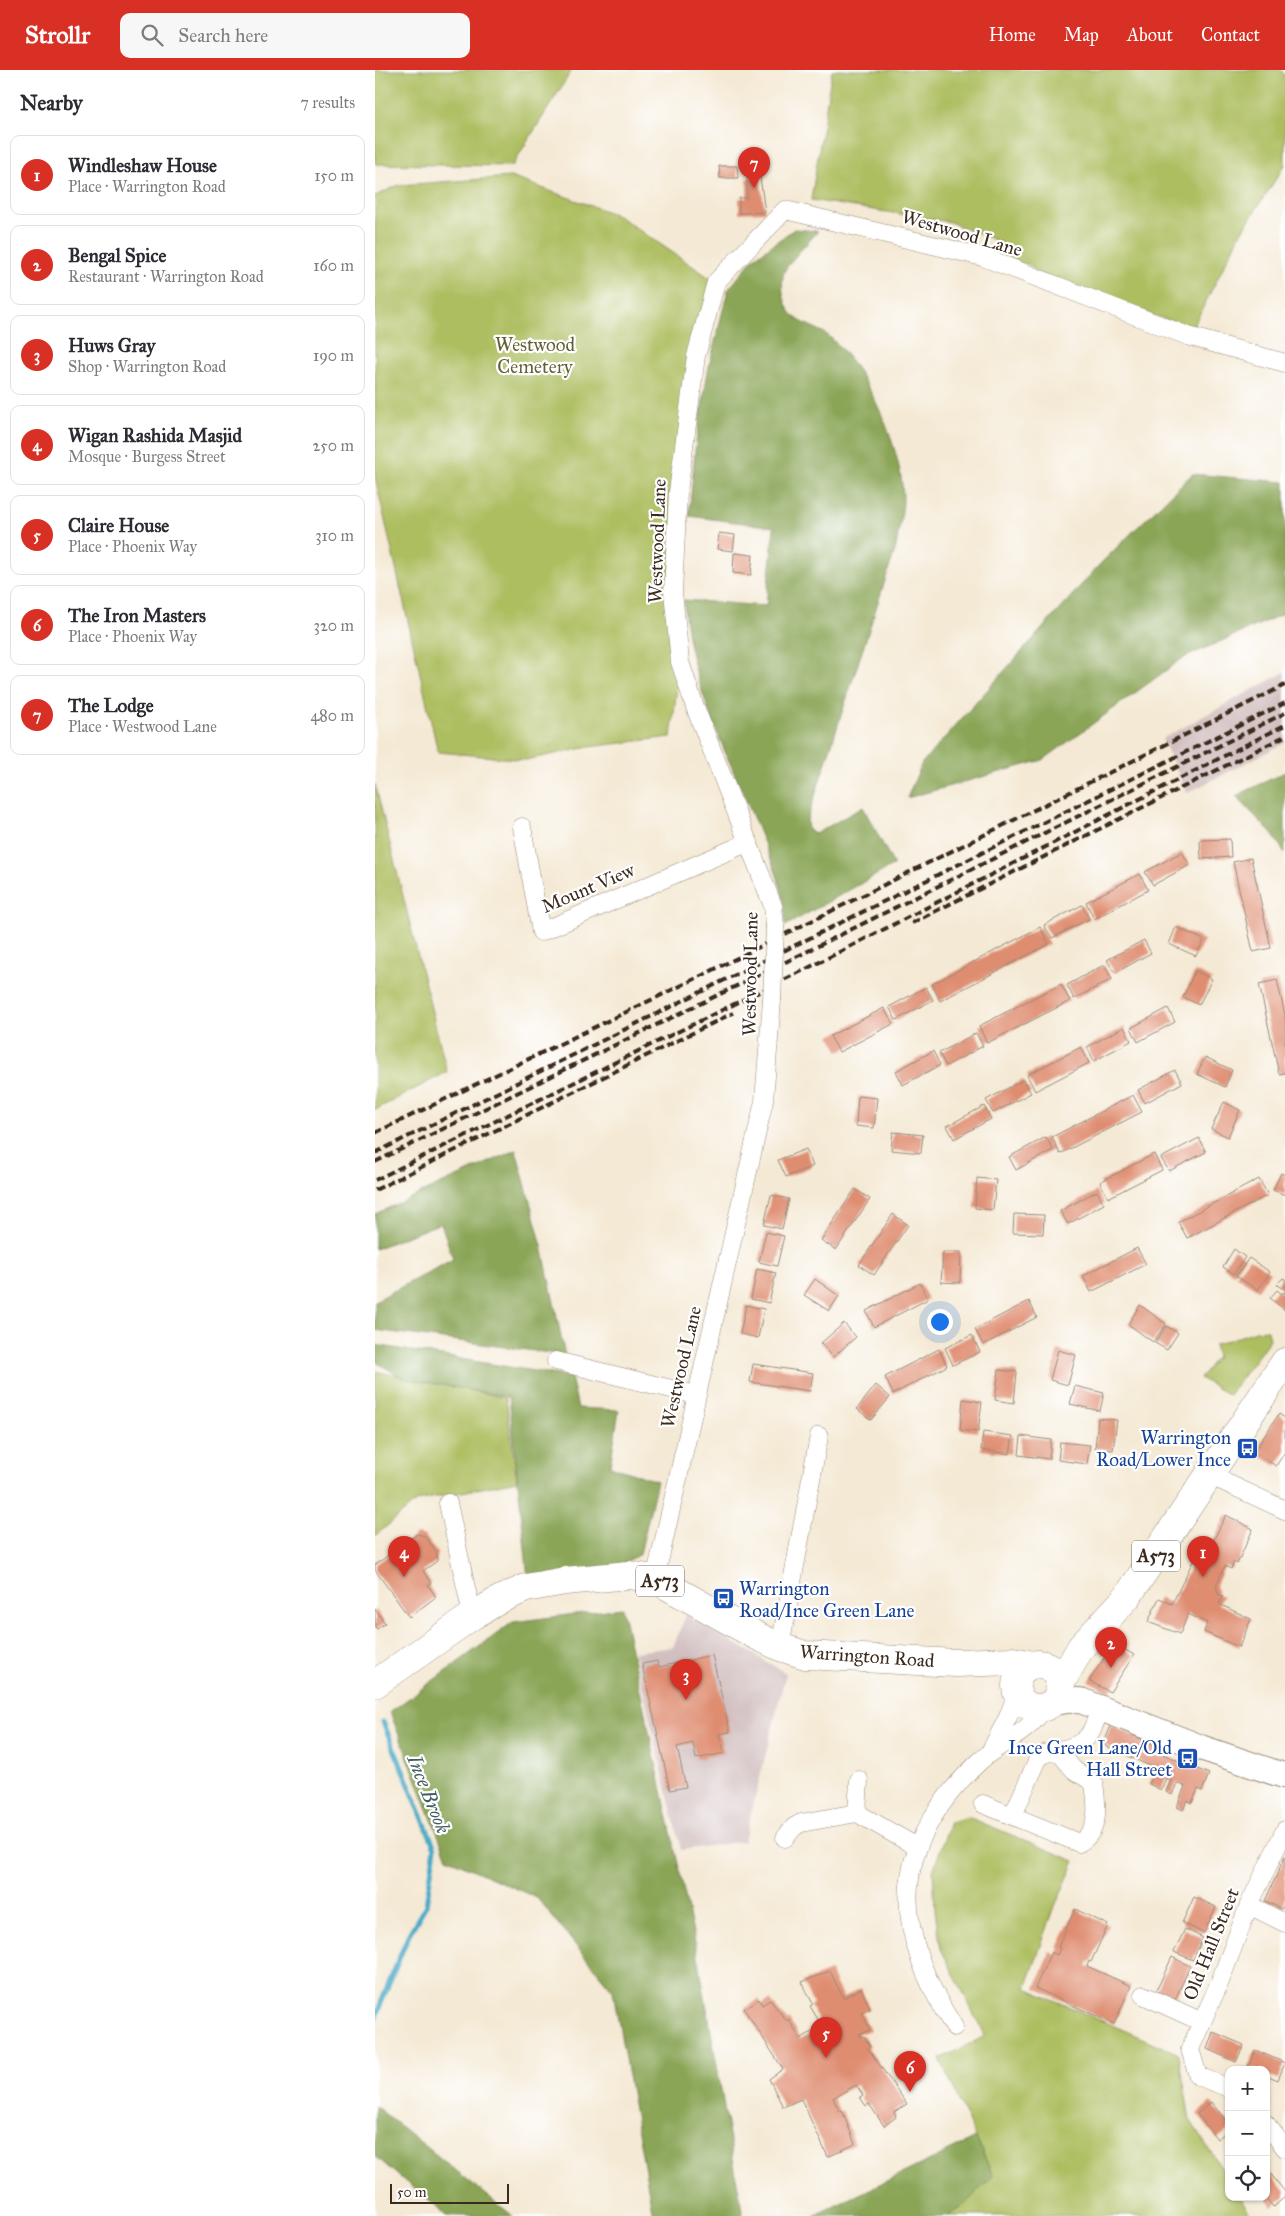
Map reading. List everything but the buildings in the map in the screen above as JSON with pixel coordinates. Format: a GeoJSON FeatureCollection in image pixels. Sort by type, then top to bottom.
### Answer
{"type":"FeatureCollection","features":[{"type":"Feature","properties":{"kind":"main road","name":"A573"},"geometry":{"type":"LineString","coordinates":[[1094,1632],[1034,1665],[1026,1667],[1017,1677],[1016,1692],[1025,1704],[1031,1707],[1052,1699],[1073,1660],[1094,1632],[1127,1597],[1209,1474],[1283,1369]]}},
{"type":"Feature","properties":{"kind":"main road","name":"Warrington Road"},"geometry":{"type":"LineString","coordinates":[[375,1684],[472,1616],[501,1599],[526,1588],[629,1575],[655,1579],[780,1647],[805,1655],[956,1663],[999,1661],[1034,1665]]}},
{"type":"Feature","properties":{"kind":"main road","name":"Warrington Road"},"geometry":{"type":"LineString","coordinates":[[956,1663],[988,1672],[1016,1692]]}},
{"type":"Feature","properties":{"kind":"main road","name":"A573"},"geometry":{"type":"LineString","coordinates":[[1034,1665],[1049,1668],[1058,1679],[1052,1699]]}},
{"type":"Feature","properties":{"kind":"street","name":"Westwood Lane"},"geometry":{"type":"LineString","coordinates":[[655,1579],[764,1101],[772,1000],[775,926],[773,906],[695,707],[680,662],[673,592],[678,492],[696,356],[716,282],[785,210],[983,257],[1188,336],[1285,363]]}},
{"type":"Feature","properties":{"kind":"street","name":"Mount View"},"geometry":{"type":"LineString","coordinates":[[522,827],[541,932],[749,842]]}},
{"type":"Feature","properties":{"kind":"street"},"geometry":{"type":"LineString","coordinates":[[556,1361],[697,1395]]}},
{"type":"Feature","properties":{"kind":"street"},"geometry":{"type":"LineString","coordinates":[[780,1647],[819,1436]]}},
{"type":"Feature","properties":{"kind":"street"},"geometry":{"type":"LineString","coordinates":[[1209,1474],[1285,1510]]}},
{"type":"Feature","properties":{"kind":"street"},"geometry":{"type":"LineString","coordinates":[[448,1503],[472,1616]]}},
{"type":"Feature","properties":{"kind":"street"},"geometry":{"type":"LineString","coordinates":[[990,1752],[1008,1717],[1016,1692]]}},
{"type":"Feature","properties":{"kind":"street"},"geometry":{"type":"LineString","coordinates":[[954,2026],[926,1976],[917,1955],[911,1930],[908,1898],[917,1846],[938,1805],[960,1779],[990,1752],[1013,1739],[1034,1723],[1052,1699],[1076,1700],[1202,1748],[1285,1776]]}},
{"type":"Feature","properties":{"kind":"street"},"geometry":{"type":"LineString","coordinates":[[1013,1815],[1037,1758],[1045,1752],[1078,1746],[1092,1731],[1100,1708]]}},
{"type":"Feature","properties":{"kind":"street"},"geometry":{"type":"LineString","coordinates":[[983,1804],[1079,1843],[1088,1838],[1099,1812],[1094,1783],[1074,1770],[1057,1751]]}},
{"type":"Feature","properties":{"kind":"street"},"geometry":{"type":"LineString","coordinates":[[857,1814],[859,1780]]}},
{"type":"Feature","properties":{"kind":"street"},"geometry":{"type":"LineString","coordinates":[[785,1838],[794,1827],[801,1823],[857,1814],[917,1846]]}},
{"type":"Feature","properties":{"kind":"street","name":"Old Hall Street"},"geometry":{"type":"LineString","coordinates":[[1225,2086],[1198,2076],[1190,2049],[1249,1905],[1285,1830]]}},
{"type":"Feature","properties":{"kind":"street"},"geometry":{"type":"LineString","coordinates":[[1249,1905],[1285,1922]]}},
{"type":"Feature","properties":{"kind":"street"},"geometry":{"type":"LineString","coordinates":[[1143,1995],[1202,2022]]}},
{"type":"Feature","properties":{"kind":"street"},"geometry":{"type":"LineString","coordinates":[[1270,2129],[1285,2148]]}},
{"type":"Feature","properties":{"kind":"shaded area"},"geometry":{"type":"Polygon","coordinates":[[[1285,672],[1285,743],[1187,793],[1162,739],[1285,672]]]}},
{"type":"Feature","properties":{"kind":"shaded area"},"geometry":{"type":"Polygon","coordinates":[[[686,1615],[786,1673],[744,1841],[681,1850],[634,1652],[673,1647],[686,1615]]]}},
{"type":"Feature","properties":{"kind":"green space"},"geometry":{"type":"Polygon","coordinates":[[[375,70],[572,70],[512,166],[375,164],[375,70]]]}},
{"type":"Feature","properties":{"kind":"green space"},"geometry":{"type":"Polygon","coordinates":[[[832,70],[1281,70],[1285,77],[1285,165],[1240,234],[1192,329],[1037,273],[1028,264],[1005,262],[1000,242],[950,222],[811,200],[832,70]]]}},
{"type":"Feature","properties":{"kind":"green space","name":"Westwood Cemetery"},"geometry":{"type":"Polygon","coordinates":[[[511,177],[617,215],[716,282],[678,491],[680,662],[671,737],[589,747],[526,760],[438,752],[375,477],[375,196],[399,185],[511,177]]]}},
{"type":"Feature","properties":{"kind":"green space"},"geometry":{"type":"Polygon","coordinates":[[[794,229],[818,231],[784,272],[784,298],[792,314],[831,338],[845,352],[870,391],[890,437],[897,460],[902,482],[903,502],[896,547],[807,820],[808,830],[815,834],[863,807],[894,865],[785,926],[784,900],[777,874],[721,742],[700,686],[692,658],[684,600],[766,606],[774,527],[689,516],[696,441],[709,366],[728,290],[753,259],[794,229]]]}},
{"type":"Feature","properties":{"kind":"green space"},"geometry":{"type":"Polygon","coordinates":[[[1192,474],[1285,482],[1285,613],[1183,658],[1043,760],[907,798],[922,763],[1101,563],[1192,474]]]}},
{"type":"Feature","properties":{"kind":"green space"},"geometry":{"type":"Polygon","coordinates":[[[1285,772],[1285,853],[1272,834],[1236,796],[1285,772]]]}},
{"type":"Feature","properties":{"kind":"green space"},"geometry":{"type":"Polygon","coordinates":[[[375,784],[447,1072],[375,1110],[375,784]]]}},
{"type":"Feature","properties":{"kind":"green space"},"geometry":{"type":"Polygon","coordinates":[[[516,1150],[542,1246],[565,1355],[375,1330],[375,1301],[453,1259],[441,1223],[375,1249],[375,1214],[516,1150]]]}},
{"type":"Feature","properties":{"kind":"green space"},"geometry":{"type":"Polygon","coordinates":[[[1268,1330],[1270,1339],[1229,1395],[1200,1378],[1217,1357],[1214,1345],[1256,1331],[1268,1330]]]}},
{"type":"Feature","properties":{"kind":"green space"},"geometry":{"type":"Polygon","coordinates":[[[375,1345],[571,1377],[578,1408],[619,1410],[610,1466],[657,1481],[640,1554],[612,1570],[528,1578],[509,1397],[402,1378],[375,1361],[375,1345]]]}},
{"type":"Feature","properties":{"kind":"green space"},"geometry":{"type":"Polygon","coordinates":[[[375,1371],[506,1398],[517,1481],[417,1501],[375,1536],[375,1371]]]}},
{"type":"Feature","properties":{"kind":"green space"},"geometry":{"type":"Polygon","coordinates":[[[622,1608],[697,1951],[743,2216],[653,2216],[613,1991],[537,1898],[447,1858],[390,1712],[513,1622],[622,1608]]]}},
{"type":"Feature","properties":{"kind":"green space"},"geometry":{"type":"Polygon","coordinates":[[[968,1817],[1075,1861],[1055,1906],[1026,1988],[1179,2054],[1190,2120],[1225,2174],[1225,2201],[1243,2201],[1252,2216],[947,2216],[961,2208],[993,2176],[940,2059],[985,2036],[941,1949],[935,1910],[933,1871],[950,1822],[968,1817]]]}},
{"type":"Feature","properties":{"kind":"green space"},"geometry":{"type":"Polygon","coordinates":[[[375,2106],[513,2216],[446,2216],[375,2156],[375,2106]]]}},
{"type":"Feature","properties":{"kind":"green space"},"geometry":{"type":"Polygon","coordinates":[[[976,2138],[993,2176],[961,2208],[947,2216],[814,2216],[976,2138]]]}},
{"type":"Feature","properties":{"kind":"waterway","name":"Ince Brook"},"geometry":{"type":"LineString","coordinates":[[375,2018],[409,1934],[426,1905],[435,1848],[383,1722]]}},
{"type":"Feature","properties":{"kind":"railway"},"geometry":{"type":"LineString","coordinates":[[375,1133],[703,975],[1285,685]]}},
{"type":"Feature","properties":{"kind":"railway"},"geometry":{"type":"LineString","coordinates":[[375,1153],[1285,703]]}},
{"type":"Feature","properties":{"kind":"railway"},"geometry":{"type":"LineString","coordinates":[[375,1162],[802,954],[1285,713]]}},
{"type":"Feature","properties":{"kind":"railway"},"geometry":{"type":"LineString","coordinates":[[375,1180],[808,968],[1285,725]]}},
{"type":"Feature","properties":{"kind":"railway"},"geometry":{"type":"LineString","coordinates":[[912,923],[1285,736]]}},
{"type":"Feature","properties":{"kind":"railway"},"geometry":{"type":"LineString","coordinates":[[375,1190],[733,1013]]}},
{"type":"Feature","properties":{"kind":"place","name":"The Lodge"},"geometry":{"type":"Point","coordinates":[754,188]}},
{"type":"Feature","properties":{"kind":"place","name":"Warrington Road/Lower Ince"},"geometry":{"type":"Point","coordinates":[1247,1448]}},
{"type":"Feature","properties":{"kind":"place","name":"Wigan Rashida Masjid"},"geometry":{"type":"Point","coordinates":[404,1577]}},
{"type":"Feature","properties":{"kind":"place","name":"Windleshaw House"},"geometry":{"type":"Point","coordinates":[1203,1577]}},
{"type":"Feature","properties":{"kind":"place","name":"Warrington Road/Ince Green Lane"},"geometry":{"type":"Point","coordinates":[723,1599]}},
{"type":"Feature","properties":{"kind":"place","name":"Bengal Spice"},"geometry":{"type":"Point","coordinates":[1111,1668]}},
{"type":"Feature","properties":{"kind":"place","name":"Huws Gray"},"geometry":{"type":"Point","coordinates":[686,1700]}},
{"type":"Feature","properties":{"kind":"place","name":"Ince Green Lane/Old Hall Street"},"geometry":{"type":"Point","coordinates":[1188,1758]}},
{"type":"Feature","properties":{"kind":"place","name":"Claire House"},"geometry":{"type":"Point","coordinates":[826,2058]}},
{"type":"Feature","properties":{"kind":"place","name":"The Iron Masters"},"geometry":{"type":"Point","coordinates":[910,2092]}}]}
